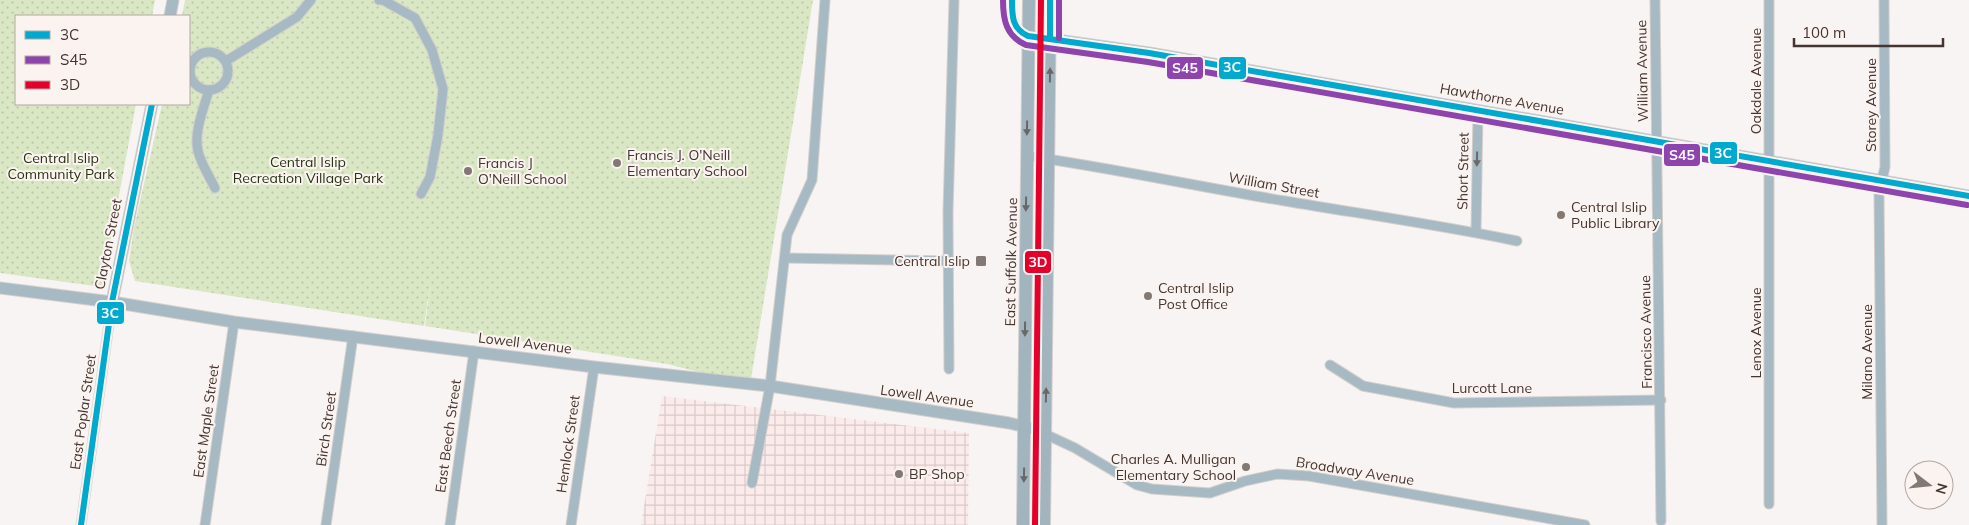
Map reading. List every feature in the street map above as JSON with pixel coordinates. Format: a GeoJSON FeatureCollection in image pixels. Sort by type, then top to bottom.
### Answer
{"type":"FeatureCollection","features":[{"type":"Feature","properties":{"kind":"main road","name":"East Suffolk Avenue"},"geometry":{"type":"LineString","coordinates":[[1023,525],[1028,0]]}},
{"type":"Feature","properties":{"kind":"main road"},"geometry":{"type":"LineString","coordinates":[[1044,525],[1050,0]]}},
{"type":"Feature","properties":{"kind":"street"},"geometry":{"type":"LineString","coordinates":[[170,15],[173,0]]}},
{"type":"Feature","properties":{"kind":"street"},"geometry":{"type":"LineString","coordinates":[[226,61],[297,17],[310,0]]}},
{"type":"Feature","properties":{"kind":"street"},"geometry":{"type":"LineString","coordinates":[[379,0],[383,0],[415,18],[432,50],[443,89],[438,135],[430,177],[421,194]]}},
{"type":"Feature","properties":{"kind":"street"},"geometry":{"type":"LineString","coordinates":[[752,483],[770,386],[786,236],[812,180],[824,0]]}},
{"type":"Feature","properties":{"kind":"street"},"geometry":{"type":"LineString","coordinates":[[950,369],[948,261],[954,0]]}},
{"type":"Feature","properties":{"kind":"street","name":"William Avenue"},"geometry":{"type":"LineString","coordinates":[[1655,0],[1657,142]]}},
{"type":"Feature","properties":{"kind":"street","name":"Oakdale Avenue"},"geometry":{"type":"LineString","coordinates":[[1769,0],[1770,162]]}},
{"type":"Feature","properties":{"kind":"street","name":"Storey Avenue"},"geometry":{"type":"LineString","coordinates":[[1882,179],[1885,167],[1884,0]]}},
{"type":"Feature","properties":{"kind":"street","name":"Hawthorne Avenue"},"geometry":{"type":"LineString","coordinates":[[1028,36],[1149,53],[1770,162],[1882,179],[1969,196]]}},
{"type":"Feature","properties":{"kind":"street"},"geometry":{"type":"LineString","coordinates":[[206,52],[218,53],[226,61],[228,66],[227,78],[220,87],[209,90],[203,89],[194,83],[191,78],[190,67],[196,57],[206,52]]}},
{"type":"Feature","properties":{"kind":"street"},"geometry":{"type":"LineString","coordinates":[[209,90],[197,144],[201,160],[215,188]]}},
{"type":"Feature","properties":{"kind":"street","name":"Clayton Street"},"geometry":{"type":"LineString","coordinates":[[112,302],[152,105]]}},
{"type":"Feature","properties":{"kind":"street","name":"Short Street"},"geometry":{"type":"LineString","coordinates":[[1476,232],[1478,110]]}},
{"type":"Feature","properties":{"kind":"street","name":"Francisco Avenue"},"geometry":{"type":"LineString","coordinates":[[1657,142],[1661,521]]}},
{"type":"Feature","properties":{"kind":"street","name":"William Street"},"geometry":{"type":"LineString","coordinates":[[1027,156],[1476,232],[1517,241]]}},
{"type":"Feature","properties":{"kind":"street","name":"Lenox Avenue"},"geometry":{"type":"LineString","coordinates":[[1769,504],[1770,162]]}},
{"type":"Feature","properties":{"kind":"street","name":"Milano Avenue"},"geometry":{"type":"LineString","coordinates":[[1882,179],[1879,192],[1882,525]]}},
{"type":"Feature","properties":{"kind":"street"},"geometry":{"type":"LineString","coordinates":[[785,258],[948,261]]}},
{"type":"Feature","properties":{"kind":"street","name":"Lowell Avenue"},"geometry":{"type":"LineString","coordinates":[[0,288],[112,302],[234,322],[594,367],[770,386],[1024,426],[1045,434]]}},
{"type":"Feature","properties":{"kind":"street","name":"East Poplar Street"},"geometry":{"type":"LineString","coordinates":[[81,525],[112,302]]}},
{"type":"Feature","properties":{"kind":"street","name":"East Maple Street"},"geometry":{"type":"LineString","coordinates":[[205,525],[234,322]]}},
{"type":"Feature","properties":{"kind":"street","name":"Birch Street"},"geometry":{"type":"LineString","coordinates":[[326,525],[353,336]]}},
{"type":"Feature","properties":{"kind":"street","name":"East Beech Street"},"geometry":{"type":"LineString","coordinates":[[450,525],[474,351]]}},
{"type":"Feature","properties":{"kind":"street","name":"Lurcott Lane"},"geometry":{"type":"LineString","coordinates":[[1330,365],[1363,386],[1454,403],[1661,400]]}},
{"type":"Feature","properties":{"kind":"street","name":"Hemlock Street"},"geometry":{"type":"LineString","coordinates":[[571,525],[594,367]]}},
{"type":"Feature","properties":{"kind":"street","name":"Broadway Avenue"},"geometry":{"type":"LineString","coordinates":[[1045,434],[1080,451],[1137,485],[1152,489],[1210,493],[1245,481],[1277,474],[1309,476],[1585,525]]}},
{"type":"Feature","properties":{"kind":"shaded area"},"geometry":{"type":"Polygon","coordinates":[[[662,396],[969,433],[968,525],[641,525],[662,396]]]}},
{"type":"Feature","properties":{"kind":"green space","name":"Central Islip Community Park"},"geometry":{"type":"Polygon","coordinates":[[[0,0],[155,0],[152,15],[15,15],[15,105],[136,105],[102,287],[0,273],[0,0]]]}},
{"type":"Feature","properties":{"kind":"green space","name":"Central Islip Recreation Village Park"},"geometry":{"type":"Polygon","coordinates":[[[185,0],[813,0],[750,385],[667,364],[425,326],[431,278],[424,326],[135,281],[129,261],[134,228],[162,105],[190,105],[190,15],[182,15],[185,0]]]}},
{"type":"Feature","properties":{"kind":"transit line","name":"S45"},"geometry":{"type":"LineString","coordinates":[[1003,0],[1007,27],[1014,37],[1026,45],[1148,62],[1967,205]]}},
{"type":"Feature","properties":{"kind":"transit line","name":"3C"},"geometry":{"type":"LineString","coordinates":[[1012,0],[1013,17],[1016,26],[1028,36],[1149,53],[1969,196]]}},
{"type":"Feature","properties":{"kind":"transit line","name":"3D"},"geometry":{"type":"LineString","coordinates":[[1035,525],[1041,0]]}},
{"type":"Feature","properties":{"kind":"transit line","name":"3C"},"geometry":{"type":"LineString","coordinates":[[1050,0],[1050,38]]}},
{"type":"Feature","properties":{"kind":"transit line","name":"S45"},"geometry":{"type":"LineString","coordinates":[[1059,0],[1059,38]]}},
{"type":"Feature","properties":{"kind":"transit line","name":"3C"},"geometry":{"type":"LineString","coordinates":[[81,525],[112,302],[152,105]]}},
{"type":"Feature","properties":{"kind":"place","name":"Francis J. O'Neill Elementary School"},"geometry":{"type":"Point","coordinates":[617,163]}},
{"type":"Feature","properties":{"kind":"place","name":"Francis J O'Neill School"},"geometry":{"type":"Point","coordinates":[468,171]}},
{"type":"Feature","properties":{"kind":"place","name":"Central Islip Public Library"},"geometry":{"type":"Point","coordinates":[1561,215]}},
{"type":"Feature","properties":{"kind":"place","name":"Central Islip"},"geometry":{"type":"Point","coordinates":[981,261]}},
{"type":"Feature","properties":{"kind":"place","name":"Central Islip Post Office"},"geometry":{"type":"Point","coordinates":[1148,296]}},
{"type":"Feature","properties":{"kind":"place","name":"Charles A. Mulligan Elementary School"},"geometry":{"type":"Point","coordinates":[1246,467]}},
{"type":"Feature","properties":{"kind":"place","name":"BP Shop"},"geometry":{"type":"Point","coordinates":[899,474]}}]}
